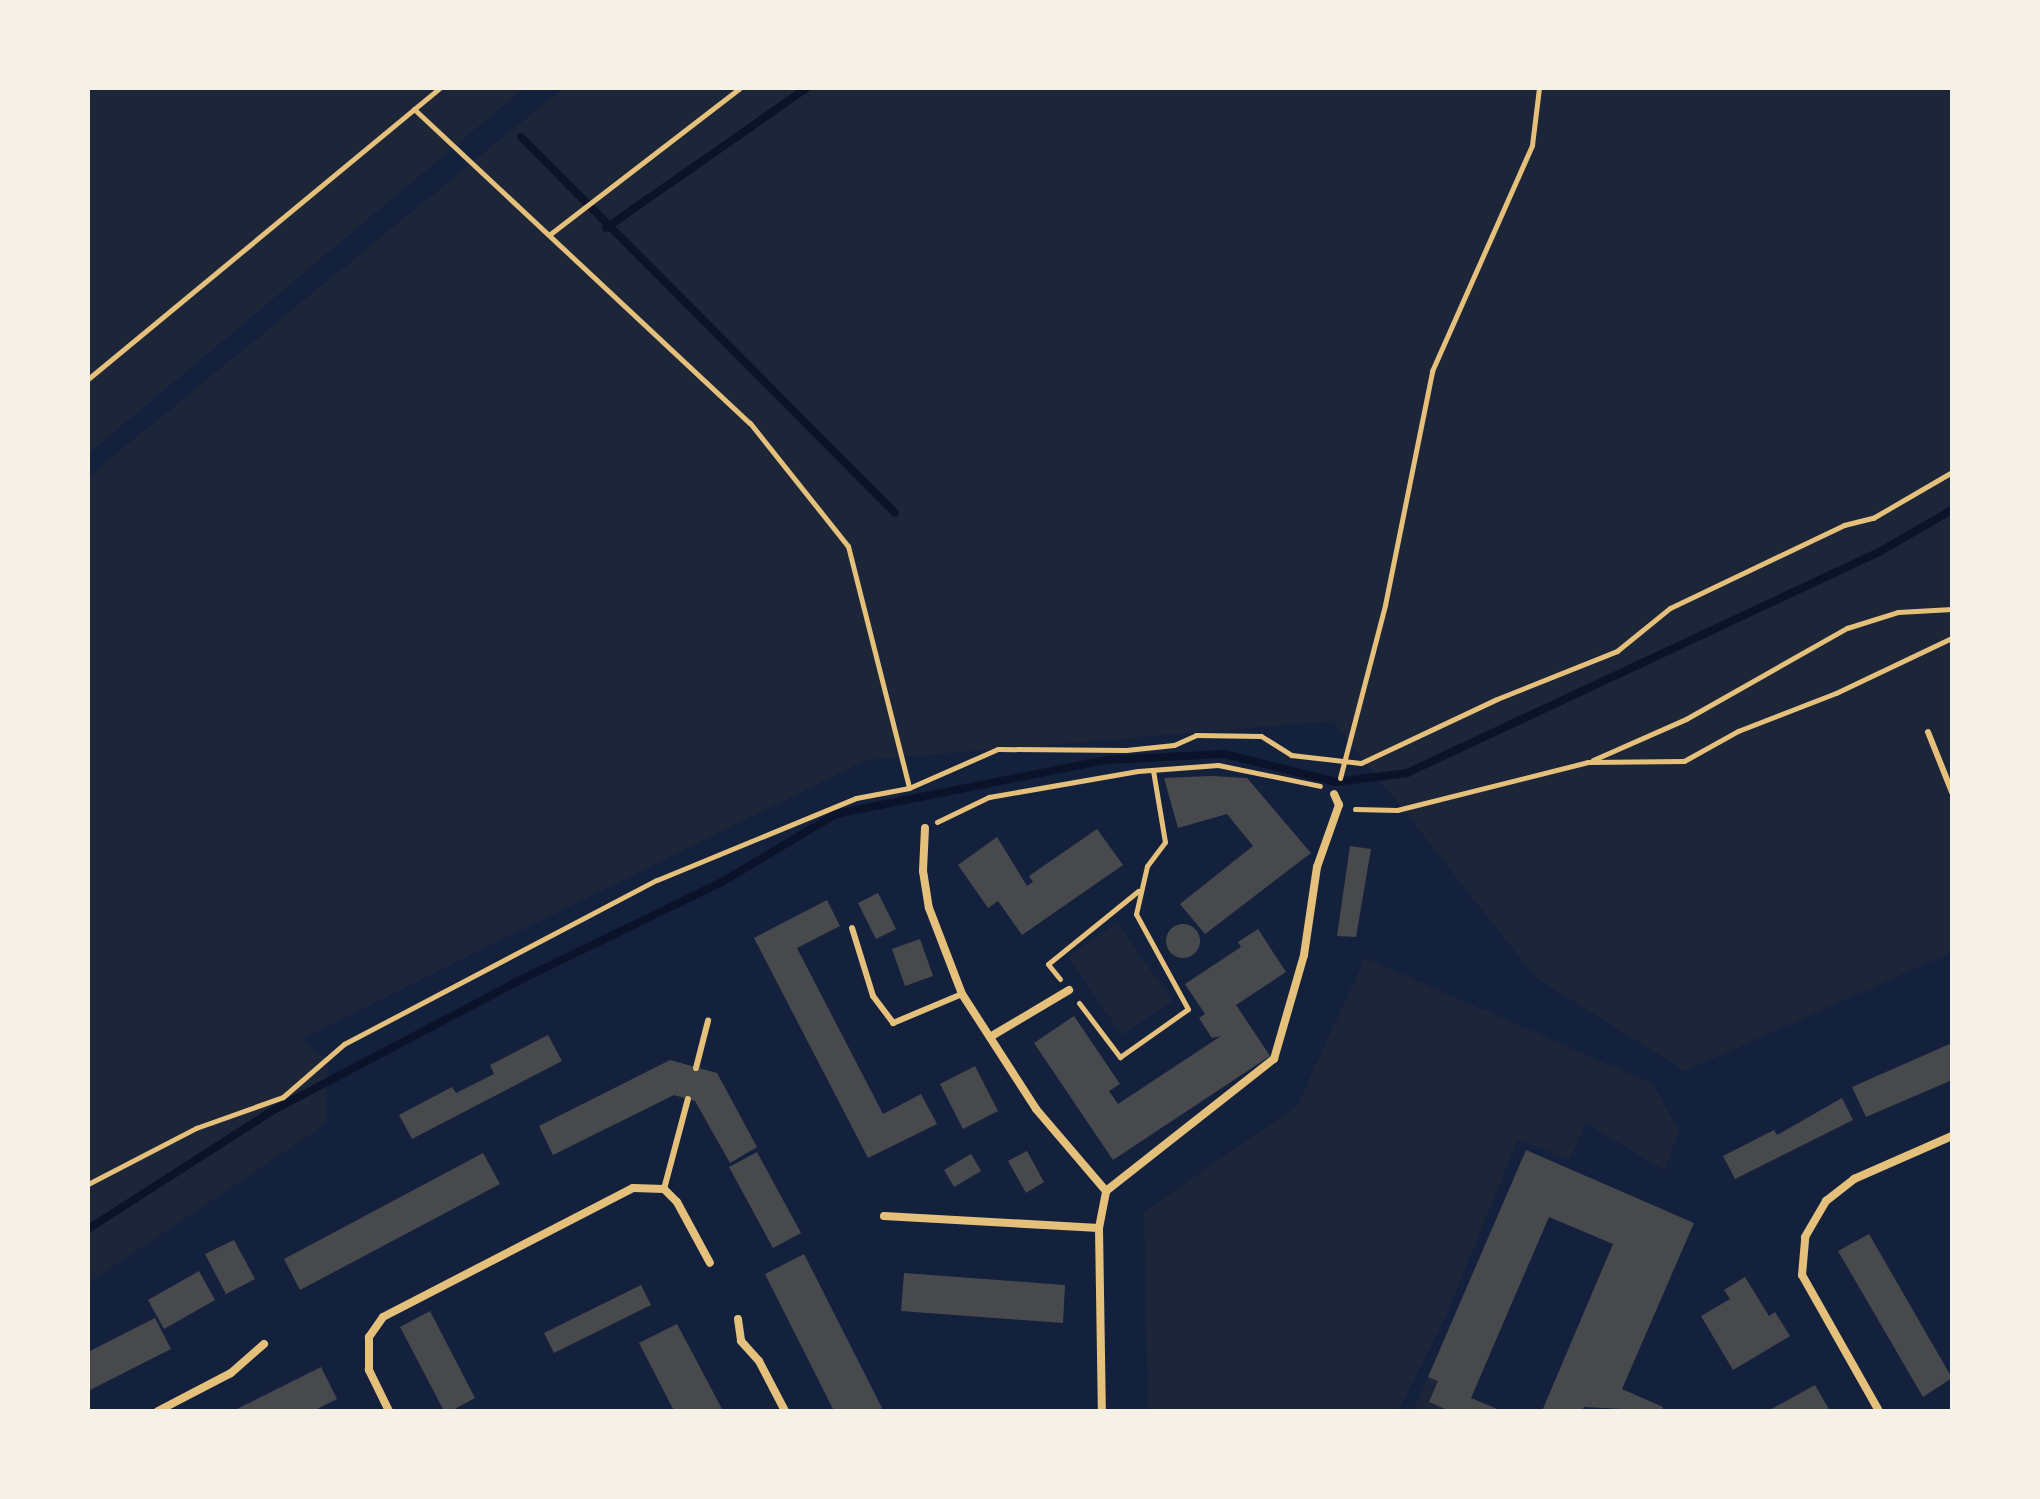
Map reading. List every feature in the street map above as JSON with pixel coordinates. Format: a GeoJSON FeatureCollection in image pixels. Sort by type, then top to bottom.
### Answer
{"type":"FeatureCollection","features":[{"type":"Feature","properties":{"kind":"street"},"geometry":{"type":"LineString","coordinates":[[1102,1411],[1099,1228],[1106,1191],[1274,1059],[1304,955],[1317,867],[1337,798]]}},
{"type":"Feature","properties":{"kind":"street"},"geometry":{"type":"LineString","coordinates":[[925,828],[923,871],[929,908],[962,994],[1036,1109],[1106,1191]]}},
{"type":"Feature","properties":{"kind":"street"},"geometry":{"type":"LineString","coordinates":[[990,1037],[1069,990]]}},
{"type":"Feature","properties":{"kind":"street"},"geometry":{"type":"LineString","coordinates":[[1879,1411],[1802,1275],[1805,1237],[1826,1201],[1854,1179],[1952,1136]]}},
{"type":"Feature","properties":{"kind":"street"},"geometry":{"type":"LineString","coordinates":[[389,1411],[369,1370],[369,1337],[383,1317],[633,1188],[664,1189],[677,1202],[710,1263]]}},
{"type":"Feature","properties":{"kind":"street"},"geometry":{"type":"LineString","coordinates":[[884,1216],[1099,1228]]}},
{"type":"Feature","properties":{"kind":"street"},"geometry":{"type":"LineString","coordinates":[[738,1319],[741,1341],[759,1361],[785,1411]]}},
{"type":"Feature","properties":{"kind":"street"},"geometry":{"type":"LineString","coordinates":[[158,1411],[231,1373],[264,1344]]}},
{"type":"Feature","properties":{"kind":"lane"},"geometry":{"type":"LineString","coordinates":[[1928,732],[1952,792]]}},
{"type":"Feature","properties":{"kind":"lane"},"geometry":{"type":"LineString","coordinates":[[852,928],[873,996],[893,1023],[962,994]]}},
{"type":"Feature","properties":{"kind":"lane"},"geometry":{"type":"LineString","coordinates":[[696,1068],[708,1021]]}},
{"type":"Feature","properties":{"kind":"lane"},"geometry":{"type":"LineString","coordinates":[[664,1189],[688,1099]]}},
{"type":"Feature","properties":{"kind":"path"},"geometry":{"type":"LineString","coordinates":[[88,379],[440,88]]}},
{"type":"Feature","properties":{"kind":"path"},"geometry":{"type":"LineString","coordinates":[[549,235],[740,88]]}},
{"type":"Feature","properties":{"kind":"path"},"geometry":{"type":"LineString","coordinates":[[1344,765],[1385,605],[1432,371],[1532,145],[1539,88]]}},
{"type":"Feature","properties":{"kind":"path"},"geometry":{"type":"LineString","coordinates":[[414,109],[750,423],[848,546],[909,788]]}},
{"type":"Feature","properties":{"kind":"path"},"geometry":{"type":"LineString","coordinates":[[88,1184],[196,1128],[283,1097],[344,1044],[657,880],[856,798],[909,788],[998,749],[1136,749],[1183,743],[1196,735],[1236,733],[1261,736],[1291,755],[1344,765],[1405,745],[1497,699],[1617,651],[1670,608],[1844,525],[1873,518],[1952,472]]}},
{"type":"Feature","properties":{"kind":"path"},"geometry":{"type":"LineString","coordinates":[[925,828],[989,797],[1153,770],[1218,765],[1321,786],[1337,798],[1370,813],[1397,810],[1588,762],[1686,719],[1847,628],[1898,612],[1952,609]]}},
{"type":"Feature","properties":{"kind":"path"},"geometry":{"type":"LineString","coordinates":[[1588,762],[1684,761],[1738,731],[1836,693],[1952,638]]}},
{"type":"Feature","properties":{"kind":"path"},"geometry":{"type":"LineString","coordinates":[[1138,891],[1136,914],[1188,1009],[1120,1057],[1048,964],[1138,891],[1165,842],[1153,770]]}},
{"type":"Feature","properties":{"kind":"shaded area"},"geometry":{"type":"Polygon","coordinates":[[[88,88],[524,88],[88,454],[88,88]]]}},
{"type":"Feature","properties":{"kind":"shaded area"},"geometry":{"type":"Polygon","coordinates":[[[563,88],[1952,88],[1952,952],[1685,1071],[1536,978],[1333,721],[866,760],[301,1039],[328,1061],[326,1124],[88,1283],[88,477],[563,88]]]}},
{"type":"Feature","properties":{"kind":"shaded area"},"geometry":{"type":"Polygon","coordinates":[[[1118,923],[1172,1001],[1122,1035],[1068,957],[1118,923]]]}},
{"type":"Feature","properties":{"kind":"shaded area"},"geometry":{"type":"Polygon","coordinates":[[[1365,958],[1653,1084],[1679,1131],[1664,1170],[1586,1123],[1569,1160],[1518,1139],[1448,1311],[1398,1411],[1148,1411],[1144,1212],[1297,1106],[1365,958]]]}},
{"type":"Feature","properties":{"kind":"shaded area"},"geometry":{"type":"Polygon","coordinates":[[[1428,1377],[1438,1381],[1450,1411],[1413,1411],[1428,1377]]]}},
{"type":"Feature","properties":{"kind":"building"},"geometry":{"type":"Polygon","coordinates":[[[1164,778],[1247,778],[1311,853],[1205,934],[1180,904],[1253,846],[1227,814],[1178,828],[1164,778]]]}},
{"type":"Feature","properties":{"kind":"building"},"geometry":{"type":"Polygon","coordinates":[[[1097,829],[1123,865],[1022,935],[998,901],[988,908],[958,865],[997,837],[1027,886],[1033,882],[1029,876],[1097,829]]]}},
{"type":"Feature","properties":{"kind":"building"},"geometry":{"type":"Polygon","coordinates":[[[1350,846],[1371,849],[1356,937],[1337,936],[1350,846]]]}},
{"type":"Feature","properties":{"kind":"building"},"geometry":{"type":"Polygon","coordinates":[[[878,893],[896,929],[876,939],[858,903],[878,893]]]}},
{"type":"Feature","properties":{"kind":"building"},"geometry":{"type":"Polygon","coordinates":[[[827,900],[840,926],[797,948],[883,1114],[921,1094],[937,1124],[868,1158],[754,938],[827,900]]]}},
{"type":"Feature","properties":{"kind":"building"},"geometry":{"type":"Polygon","coordinates":[[[1183,924],[1195,929],[1200,941],[1195,953],[1183,958],[1171,953],[1166,941],[1171,929],[1183,924]]]}},
{"type":"Feature","properties":{"kind":"building"},"geometry":{"type":"Polygon","coordinates":[[[1258,929],[1286,972],[1236,1005],[1270,1056],[1113,1160],[1034,1043],[1074,1016],[1120,1084],[1109,1091],[1118,1104],[1221,1036],[1212,1038],[1199,1018],[1205,1014],[1185,984],[1241,947],[1238,942],[1258,929]]]}},
{"type":"Feature","properties":{"kind":"building"},"geometry":{"type":"Polygon","coordinates":[[[920,939],[933,976],[905,986],[892,949],[920,939]]]}},
{"type":"Feature","properties":{"kind":"building"},"geometry":{"type":"Polygon","coordinates":[[[548,1035],[562,1061],[412,1139],[399,1115],[452,1087],[456,1093],[494,1074],[490,1065],[548,1035]]]}},
{"type":"Feature","properties":{"kind":"building"},"geometry":{"type":"Polygon","coordinates":[[[1952,1043],[1952,1080],[1866,1117],[1852,1087],[1952,1043]]]}},
{"type":"Feature","properties":{"kind":"building"},"geometry":{"type":"Polygon","coordinates":[[[670,1060],[717,1073],[757,1147],[730,1163],[695,1101],[674,1095],[553,1155],[539,1126],[670,1060]]]}},
{"type":"Feature","properties":{"kind":"building"},"geometry":{"type":"Polygon","coordinates":[[[975,1066],[998,1111],[963,1129],[940,1084],[975,1066]]]}},
{"type":"Feature","properties":{"kind":"building"},"geometry":{"type":"Polygon","coordinates":[[[1842,1098],[1853,1120],[1735,1179],[1723,1156],[1774,1130],[1777,1135],[1842,1098]]]}},
{"type":"Feature","properties":{"kind":"building"},"geometry":{"type":"Polygon","coordinates":[[[1526,1150],[1694,1223],[1622,1389],[1663,1407],[1662,1411],[1584,1407],[1582,1411],[1542,1411],[1613,1244],[1549,1217],[1471,1398],[1502,1411],[1450,1411],[1429,1402],[1438,1381],[1428,1377],[1526,1150]]]}},
{"type":"Feature","properties":{"kind":"building"},"geometry":{"type":"Polygon","coordinates":[[[1027,1151],[1044,1182],[1026,1193],[1008,1161],[1027,1151]]]}},
{"type":"Feature","properties":{"kind":"building"},"geometry":{"type":"Polygon","coordinates":[[[757,1152],[801,1233],[773,1248],[729,1167],[757,1152]]]}},
{"type":"Feature","properties":{"kind":"building"},"geometry":{"type":"Polygon","coordinates":[[[483,1153],[500,1184],[300,1290],[284,1259],[483,1153]]]}},
{"type":"Feature","properties":{"kind":"building"},"geometry":{"type":"Polygon","coordinates":[[[971,1154],[981,1171],[954,1187],[944,1170],[971,1154]]]}},
{"type":"Feature","properties":{"kind":"building"},"geometry":{"type":"Polygon","coordinates":[[[1869,1234],[1952,1378],[1923,1397],[1838,1251],[1869,1234]]]}},
{"type":"Feature","properties":{"kind":"building"},"geometry":{"type":"Polygon","coordinates":[[[234,1240],[255,1279],[226,1294],[205,1254],[234,1240]]]}},
{"type":"Feature","properties":{"kind":"building"},"geometry":{"type":"Polygon","coordinates":[[[804,1254],[882,1408],[877,1411],[834,1411],[765,1274],[804,1254]]]}},
{"type":"Feature","properties":{"kind":"building"},"geometry":{"type":"Polygon","coordinates":[[[199,1271],[215,1300],[164,1329],[148,1300],[199,1271]]]}},
{"type":"Feature","properties":{"kind":"building"},"geometry":{"type":"Polygon","coordinates":[[[904,1273],[1065,1285],[1063,1323],[901,1311],[904,1273]]]}},
{"type":"Feature","properties":{"kind":"building"},"geometry":{"type":"Polygon","coordinates":[[[1745,1277],[1769,1316],[1775,1312],[1790,1336],[1733,1370],[1701,1316],[1730,1299],[1724,1290],[1745,1277]]]}},
{"type":"Feature","properties":{"kind":"building"},"geometry":{"type":"Polygon","coordinates":[[[641,1285],[651,1305],[554,1353],[544,1333],[641,1285]]]}},
{"type":"Feature","properties":{"kind":"building"},"geometry":{"type":"Polygon","coordinates":[[[430,1311],[475,1398],[451,1411],[444,1411],[400,1327],[430,1311]]]}},
{"type":"Feature","properties":{"kind":"building"},"geometry":{"type":"Polygon","coordinates":[[[155,1318],[171,1349],[88,1391],[88,1352],[155,1318]]]}},
{"type":"Feature","properties":{"kind":"building"},"geometry":{"type":"Polygon","coordinates":[[[677,1324],[723,1411],[675,1411],[672,1407],[639,1343],[677,1324]]]}},
{"type":"Feature","properties":{"kind":"building"},"geometry":{"type":"Polygon","coordinates":[[[321,1367],[337,1399],[313,1411],[233,1411],[321,1367]]]}},
{"type":"Feature","properties":{"kind":"building"},"geometry":{"type":"Polygon","coordinates":[[[1815,1385],[1830,1411],[1768,1411],[1815,1385]]]}},
{"type":"Feature","properties":{"kind":"waterway"},"geometry":{"type":"LineString","coordinates":[[606,228],[807,88]]}},
{"type":"Feature","properties":{"kind":"waterway"},"geometry":{"type":"LineString","coordinates":[[521,137],[895,513]]}},
{"type":"Feature","properties":{"kind":"waterway"},"geometry":{"type":"LineString","coordinates":[[88,1229],[270,1112],[518,981],[722,882],[836,814],[1107,760],[1224,754],[1336,782],[1407,773],[1879,552],[1952,510]]}}]}
